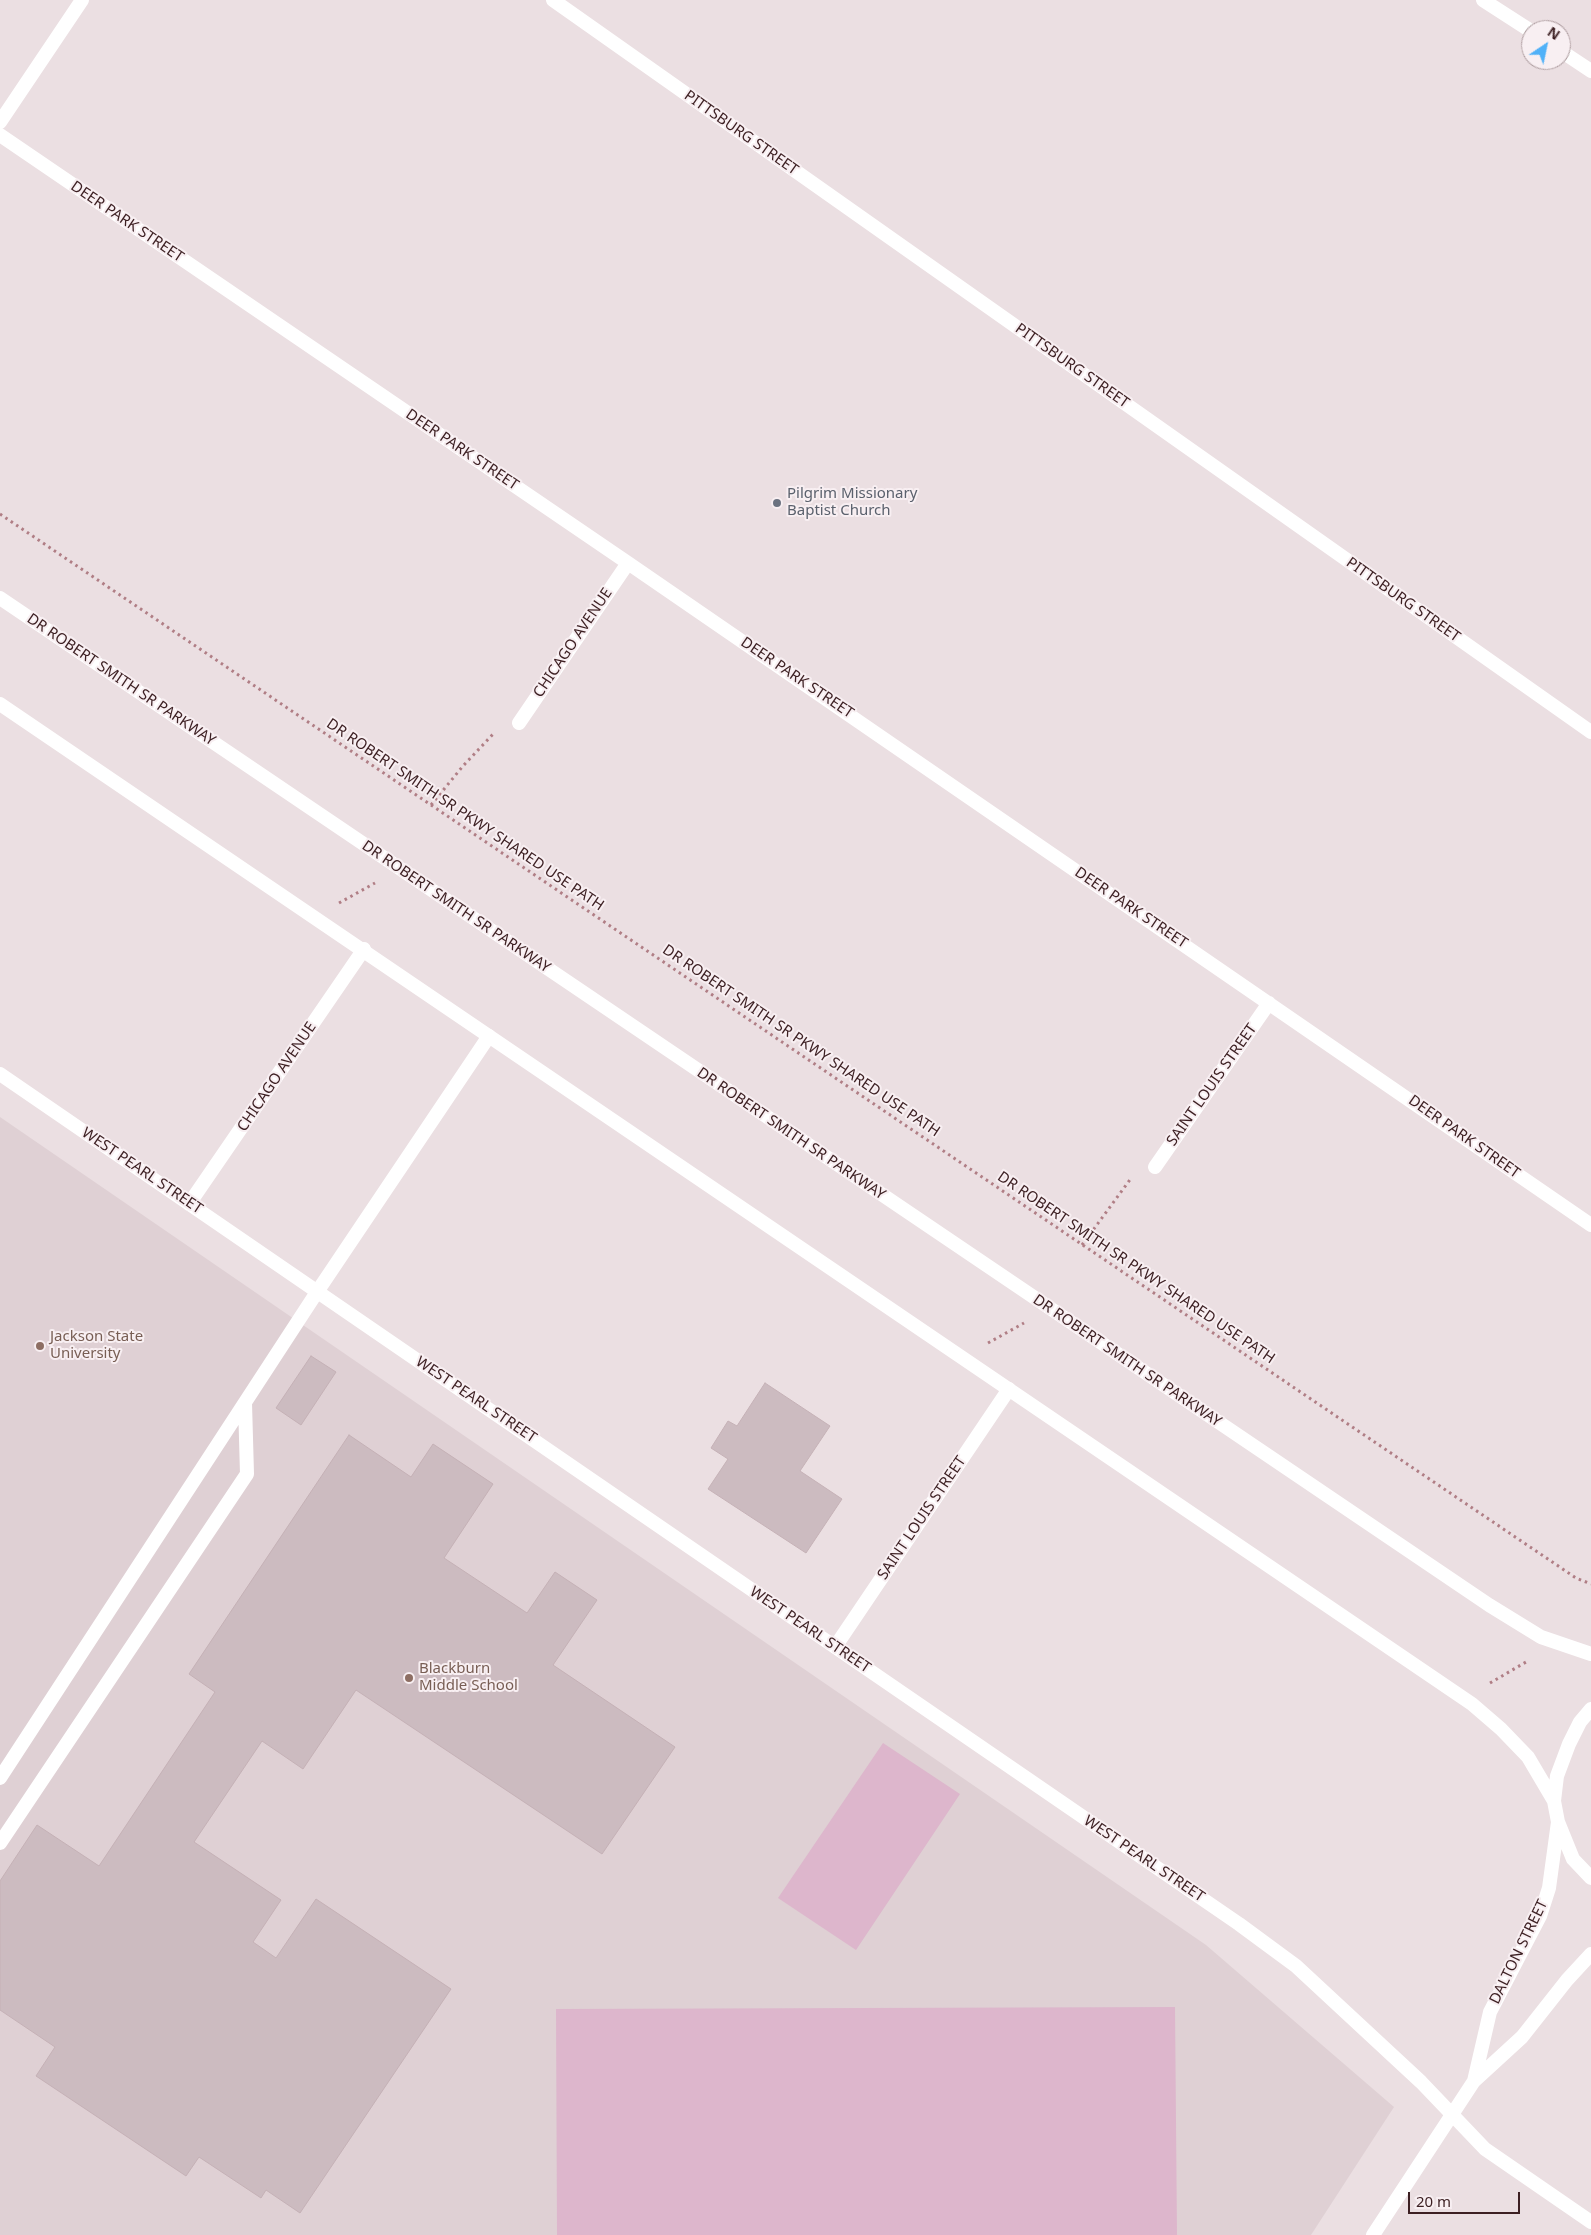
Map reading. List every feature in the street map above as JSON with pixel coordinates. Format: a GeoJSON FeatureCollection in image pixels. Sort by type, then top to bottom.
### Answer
{"type":"FeatureCollection","features":[{"type":"Feature","properties":{"kind":"street"},"geometry":{"type":"LineString","coordinates":[[0,122],[82,0]]}},
{"type":"Feature","properties":{"kind":"street","name":"PITTSBURG STREET"},"geometry":{"type":"LineString","coordinates":[[553,0],[1591,732]]}},
{"type":"Feature","properties":{"kind":"street"},"geometry":{"type":"LineString","coordinates":[[1483,0],[1521,25]]}},
{"type":"Feature","properties":{"kind":"street"},"geometry":{"type":"LineString","coordinates":[[1571,58],[1591,71]]}},
{"type":"Feature","properties":{"kind":"street","name":"DEER PARK STREET"},"geometry":{"type":"LineString","coordinates":[[0,135],[628,562],[1591,1225]]}},
{"type":"Feature","properties":{"kind":"street","name":"CHICAGO AVENUE"},"geometry":{"type":"LineString","coordinates":[[519,723],[628,562]]}},
{"type":"Feature","properties":{"kind":"street","name":"DR ROBERT SMITH SR PARKWAY"},"geometry":{"type":"LineString","coordinates":[[0,598],[1488,1605],[1541,1637],[1591,1654]]}},
{"type":"Feature","properties":{"kind":"street"},"geometry":{"type":"LineString","coordinates":[[0,704],[1472,1704],[1501,1728],[1528,1757],[1554,1801]]}},
{"type":"Feature","properties":{"kind":"street","name":"CHICAGO AVENUE"},"geometry":{"type":"LineString","coordinates":[[190,1204],[364,950]]}},
{"type":"Feature","properties":{"kind":"street","name":"SAINT LOUIS STREET"},"geometry":{"type":"LineString","coordinates":[[1155,1167],[1269,1003]]}},
{"type":"Feature","properties":{"kind":"street"},"geometry":{"type":"LineString","coordinates":[[0,1778],[317,1292],[489,1036]]}},
{"type":"Feature","properties":{"kind":"street","name":"WEST PEARL STREET"},"geometry":{"type":"LineString","coordinates":[[0,1074],[1231,1918],[1296,1966],[1421,2082],[1486,2149],[1591,2222]]}},
{"type":"Feature","properties":{"kind":"street","name":"SAINT LOUIS STREET"},"geometry":{"type":"LineString","coordinates":[[835,1647],[1009,1389]]}},
{"type":"Feature","properties":{"kind":"street"},"geometry":{"type":"LineString","coordinates":[[0,1843],[248,1474],[245,1403]]}},
{"type":"Feature","properties":{"kind":"street"},"geometry":{"type":"LineString","coordinates":[[1591,1709],[1580,1722],[1569,1744],[1557,1776],[1554,1801],[1558,1822],[1573,1859],[1591,1878]]}},
{"type":"Feature","properties":{"kind":"street","name":"DALTON STREET"},"geometry":{"type":"LineString","coordinates":[[1474,2081],[1490,2012],[1540,1916],[1549,1888],[1558,1822]]}},
{"type":"Feature","properties":{"kind":"street","name":"DALTON STREET"},"geometry":{"type":"LineString","coordinates":[[1373,2235],[1474,2081],[1522,2038],[1566,1980],[1591,1954]]}},
{"type":"Feature","properties":{"kind":"path","name":"DR ROBERT SMITH SR PKWY SHARED USE PATH"},"geometry":{"type":"LineString","coordinates":[[0,514],[1576,1578],[1591,1584]]}},
{"type":"Feature","properties":{"kind":"path"},"geometry":{"type":"LineString","coordinates":[[431,805],[502,723],[519,723]]}},
{"type":"Feature","properties":{"kind":"path"},"geometry":{"type":"LineString","coordinates":[[337,905],[376,882]]}},
{"type":"Feature","properties":{"kind":"path"},"geometry":{"type":"LineString","coordinates":[[1082,1245],[1140,1166],[1155,1167]]}},
{"type":"Feature","properties":{"kind":"path"},"geometry":{"type":"LineString","coordinates":[[988,1343],[1027,1322]]}},
{"type":"Feature","properties":{"kind":"path"},"geometry":{"type":"LineString","coordinates":[[1490,1683],[1526,1662]]}},
{"type":"Feature","properties":{"kind":"shaded area","name":"Blackburn Middle School"},"geometry":{"type":"Polygon","coordinates":[[[0,1117],[1206,1945],[1394,2107],[1311,2235],[0,2235],[0,1117]]]}},
{"type":"Feature","properties":{"kind":"shaded area"},"geometry":{"type":"Polygon","coordinates":[[[883,1743],[960,1794],[856,1950],[778,1898],[883,1743]]]}},
{"type":"Feature","properties":{"kind":"shaded area"},"geometry":{"type":"Polygon","coordinates":[[[1175,2007],[1177,2235],[557,2235],[556,2009],[1175,2007]]]}},
{"type":"Feature","properties":{"kind":"building"},"geometry":{"type":"Polygon","coordinates":[[[311,1356],[336,1372],[301,1425],[276,1408],[311,1356]]]}},
{"type":"Feature","properties":{"kind":"building"},"geometry":{"type":"Polygon","coordinates":[[[765,1383],[830,1426],[800,1471],[842,1499],[806,1553],[708,1489],[728,1459],[711,1448],[728,1421],[737,1426],[765,1383]]]}},
{"type":"Feature","properties":{"kind":"building"},"geometry":{"type":"Polygon","coordinates":[[[349,1435],[411,1477],[433,1444],[493,1484],[444,1558],[527,1613],[555,1572],[597,1600],[553,1665],[675,1747],[602,1854],[356,1690],[303,1769],[262,1741],[194,1842],[281,1900],[253,1942],[276,1958],[316,1899],[451,1989],[300,2213],[266,2190],[261,2198],[199,2157],[186,2176],[36,2076],[55,2047],[0,2010],[0,1881],[37,1825],[99,1866],[215,1692],[189,1674],[349,1435]]]}},
{"type":"Feature","properties":{"kind":"place","name":"Pilgrim Missionary Baptist Church"},"geometry":{"type":"Point","coordinates":[777,503]}},
{"type":"Feature","properties":{"kind":"place","name":"Jackson State University"},"geometry":{"type":"Point","coordinates":[40,1346]}},
{"type":"Feature","properties":{"kind":"place","name":"Blackburn Middle School"},"geometry":{"type":"Point","coordinates":[409,1678]}}]}
